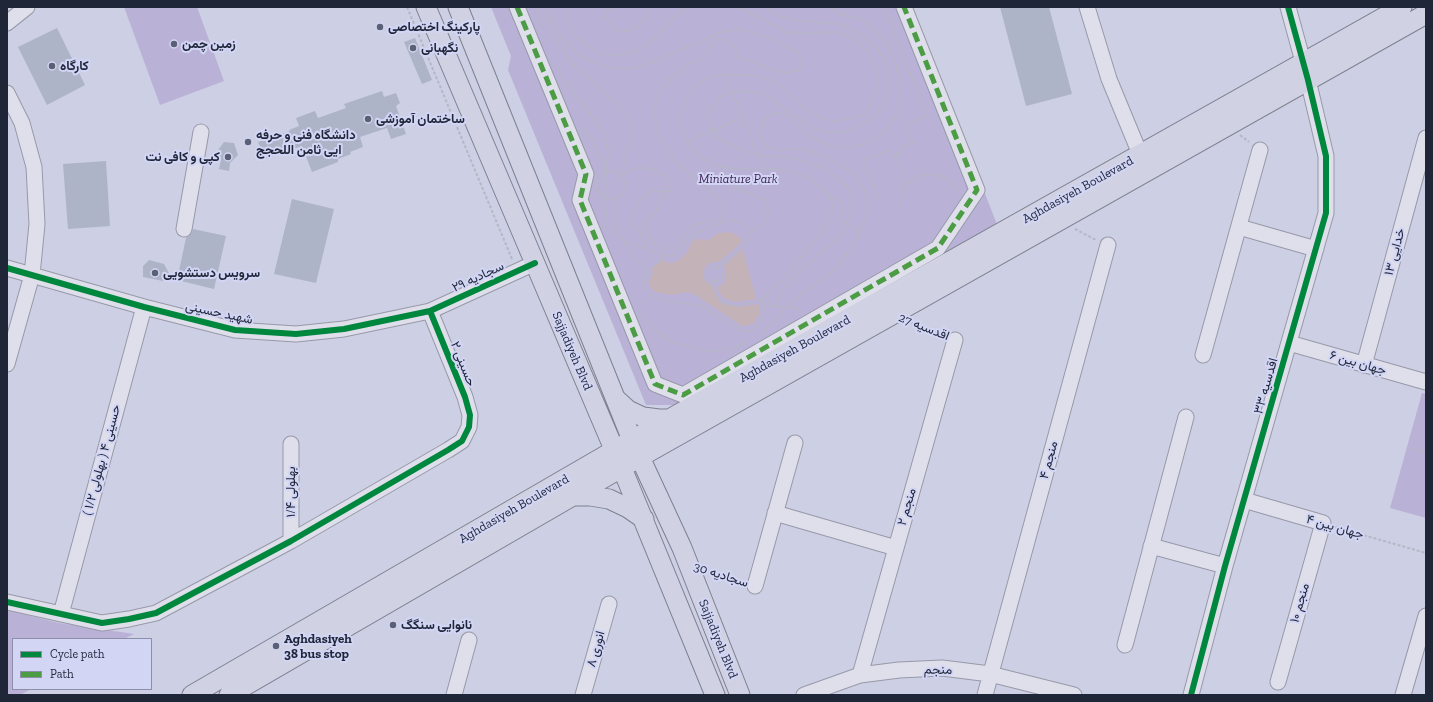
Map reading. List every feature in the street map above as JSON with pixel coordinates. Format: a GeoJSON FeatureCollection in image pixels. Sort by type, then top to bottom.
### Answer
{"type":"FeatureCollection","features":[{"type":"Feature","properties":{"kind":"main road","name":"Sajjadiyeh Blvd"},"geometry":{"type":"LineString","coordinates":[[426,7],[644,519],[715,695]]}},
{"type":"Feature","properties":{"kind":"main road","name":"Sajjadiyeh Blvd"},"geometry":{"type":"LineString","coordinates":[[458,7],[632,440],[688,564],[740,695]]}},
{"type":"Feature","properties":{"kind":"main road","name":"Aghdasiyeh Boulevard"},"geometry":{"type":"LineString","coordinates":[[229,695],[572,496],[618,459],[632,440],[1402,7]]}},
{"type":"Feature","properties":{"kind":"main road","name":"Aghdasiyeh Boulevard"},"geometry":{"type":"LineString","coordinates":[[192,695],[618,459],[640,457],[1426,14]]}},
{"type":"Feature","properties":{"kind":"main road"},"geometry":{"type":"LineString","coordinates":[[616,399],[628,410],[643,417],[671,419]]}},
{"type":"Feature","properties":{"kind":"main road"},"geometry":{"type":"LineString","coordinates":[[572,496],[590,496],[609,499],[628,508],[644,519]]}},
{"type":"Feature","properties":{"kind":"street"},"geometry":{"type":"LineString","coordinates":[[7,23],[27,7]]}},
{"type":"Feature","properties":{"kind":"street"},"geometry":{"type":"LineString","coordinates":[[517,7],[586,174],[580,200],[655,384],[683,395],[938,248],[977,190],[904,7]]}},
{"type":"Feature","properties":{"kind":"street"},"geometry":{"type":"LineString","coordinates":[[1087,7],[1109,79],[1140,154]]}},
{"type":"Feature","properties":{"kind":"street","name":"اقدسیه ۳۳"},"geometry":{"type":"LineString","coordinates":[[1190,695],[1225,566],[1326,213],[1326,156],[1308,80],[1288,7]]}},
{"type":"Feature","properties":{"kind":"street"},"geometry":{"type":"LineString","coordinates":[[7,93],[22,124],[34,167],[37,224],[32,275],[7,364]]}},
{"type":"Feature","properties":{"kind":"street"},"geometry":{"type":"LineString","coordinates":[[184,229],[201,132]]}},
{"type":"Feature","properties":{"kind":"street","name":"خدایی ۱۳"},"geometry":{"type":"LineString","coordinates":[[1364,365],[1426,138]]}},
{"type":"Feature","properties":{"kind":"street"},"geometry":{"type":"LineString","coordinates":[[1203,355],[1260,150]]}},
{"type":"Feature","properties":{"kind":"street"},"geometry":{"type":"LineString","coordinates":[[1239,227],[1316,248]]}},
{"type":"Feature","properties":{"kind":"street","name":"منجم ۴"},"geometry":{"type":"LineString","coordinates":[[985,695],[1108,246]]}},
{"type":"Feature","properties":{"kind":"street","name":"سجادیه ۲۹"},"geometry":{"type":"LineString","coordinates":[[430,311],[534,262]]}},
{"type":"Feature","properties":{"kind":"street","name":"شهید حسینی"},"geometry":{"type":"LineString","coordinates":[[7,268],[144,307],[235,330],[296,334],[344,329],[430,311]]}},
{"type":"Feature","properties":{"kind":"street","name":"حسینی ۴ ( بهلولی ۱/۲ )"},"geometry":{"type":"LineString","coordinates":[[60,614],[144,307]]}},
{"type":"Feature","properties":{"kind":"street","name":"حسینی ۲"},"geometry":{"type":"LineString","coordinates":[[291,541],[462,441],[469,427],[470,415],[465,397],[430,311]]}},
{"type":"Feature","properties":{"kind":"street","name":"منجم ۲"},"geometry":{"type":"LineString","coordinates":[[860,675],[955,340]]}},
{"type":"Feature","properties":{"kind":"street","name":"جهان بین ۶"},"geometry":{"type":"LineString","coordinates":[[1289,343],[1426,382]]}},
{"type":"Feature","properties":{"kind":"street"},"geometry":{"type":"LineString","coordinates":[[1124,645],[1186,417]]}},
{"type":"Feature","properties":{"kind":"street"},"geometry":{"type":"LineString","coordinates":[[755,586],[796,442]]}},
{"type":"Feature","properties":{"kind":"street","name":"بهلولی ۱/۴"},"geometry":{"type":"LineString","coordinates":[[291,444],[291,541]]}},
{"type":"Feature","properties":{"kind":"street","name":"جهان بین ۴"},"geometry":{"type":"LineString","coordinates":[[1244,500],[1323,523]]}},
{"type":"Feature","properties":{"kind":"street"},"geometry":{"type":"LineString","coordinates":[[775,513],[896,548]]}},
{"type":"Feature","properties":{"kind":"street","name":"منجم ۱۰"},"geometry":{"type":"LineString","coordinates":[[1278,682],[1323,523]]}},
{"type":"Feature","properties":{"kind":"street"},"geometry":{"type":"LineString","coordinates":[[7,602],[102,622],[129,619],[156,613],[291,541]]}},
{"type":"Feature","properties":{"kind":"street"},"geometry":{"type":"LineString","coordinates":[[1151,546],[1225,566]]}},
{"type":"Feature","properties":{"kind":"street","name":"انوری ۸"},"geometry":{"type":"LineString","coordinates":[[583,695],[608,604]]}},
{"type":"Feature","properties":{"kind":"street"},"geometry":{"type":"LineString","coordinates":[[1403,695],[1426,616]]}},
{"type":"Feature","properties":{"kind":"street"},"geometry":{"type":"LineString","coordinates":[[454,695],[469,640]]}},
{"type":"Feature","properties":{"kind":"street","name":"منجم"},"geometry":{"type":"LineString","coordinates":[[804,695],[860,675],[899,670],[942,668],[990,674],[1074,695]]}},
{"type":"Feature","properties":{"kind":"path"},"geometry":{"type":"LineString","coordinates":[[407,7],[517,271]]}},
{"type":"Feature","properties":{"kind":"path"},"geometry":{"type":"LineString","coordinates":[[536,7],[540,28]]}},
{"type":"Feature","properties":{"kind":"path"},"geometry":{"type":"LineString","coordinates":[[545,7],[550,30],[572,63],[629,115],[631,127],[622,175],[626,185],[624,191],[621,196],[616,199],[605,199],[600,196],[596,185],[601,175],[611,170],[622,175]]}},
{"type":"Feature","properties":{"kind":"path"},"geometry":{"type":"LineString","coordinates":[[551,7],[553,22],[562,37],[574,50],[589,60],[607,67],[625,69],[642,66],[723,32],[739,29],[780,42],[798,53],[802,58],[804,64],[796,71],[788,73],[774,70],[739,57],[732,44],[724,39],[718,39],[710,47],[707,56],[688,64],[672,77],[656,101],[654,114],[657,130],[663,144],[679,166],[718,196],[724,208],[719,219],[691,226],[679,244],[672,248],[663,248],[654,243],[647,234],[645,228],[646,223],[659,207],[660,199],[668,184],[667,179],[660,172],[646,168],[636,168],[622,175]]}},
{"type":"Feature","properties":{"kind":"path"},"geometry":{"type":"LineString","coordinates":[[565,7],[569,25],[575,36],[598,53],[615,56],[630,53],[651,42],[680,12],[688,7]]}},
{"type":"Feature","properties":{"kind":"path"},"geometry":{"type":"LineString","coordinates":[[609,7],[606,16],[610,24],[616,30],[624,32],[634,28],[643,20],[652,7]]}},
{"type":"Feature","properties":{"kind":"path"},"geometry":{"type":"LineString","coordinates":[[625,242],[671,256],[678,252],[695,233],[728,220],[738,221],[747,227],[749,233],[747,242],[743,248],[717,267],[711,268],[707,272],[707,278],[724,302],[732,305],[739,305],[762,300],[792,268],[822,232],[828,220],[832,211],[832,203],[828,196],[821,187],[797,172],[775,169],[739,170],[711,163],[699,156],[687,142],[682,129],[681,116],[684,103],[690,91],[698,83],[709,77],[724,74],[743,75],[767,78],[787,90],[811,113],[824,119],[836,121],[854,118],[866,112],[876,95],[878,80],[876,66],[868,52],[855,38],[837,32],[787,32],[738,7]]}},
{"type":"Feature","properties":{"kind":"path"},"geometry":{"type":"LineString","coordinates":[[763,7],[783,17],[802,21],[833,23],[849,28],[863,36],[877,48],[885,61],[889,79],[888,94],[882,106],[873,118],[858,127],[844,132],[828,132],[813,129],[771,98],[758,93],[745,91],[732,92],[719,98],[712,106],[708,118],[712,131],[723,141],[757,155],[793,158],[824,168],[846,185],[851,195],[851,212],[843,234],[794,276],[782,293],[775,307]]}},
{"type":"Feature","properties":{"kind":"path"},"geometry":{"type":"LineString","coordinates":[[760,335],[771,326],[787,306],[802,293],[820,282],[836,268],[852,248],[859,235],[868,207],[866,194],[859,181],[849,171],[832,160],[813,152],[800,149],[776,150],[768,147],[762,140],[762,122],[768,116],[775,113],[781,113],[788,116],[807,134],[818,141],[831,146],[846,148],[862,145],[878,136],[891,124],[899,107],[901,89],[899,73],[890,50],[871,25],[862,19],[839,14],[831,7]]}},
{"type":"Feature","properties":{"kind":"path"},"geometry":{"type":"LineString","coordinates":[[884,7],[927,114],[907,124],[912,143],[904,146],[896,155]]}},
{"type":"Feature","properties":{"kind":"path"},"geometry":{"type":"LineString","coordinates":[[557,66],[564,80],[590,113],[604,134],[608,151],[605,199],[609,237]]}},
{"type":"Feature","properties":{"kind":"path"},"geometry":{"type":"LineString","coordinates":[[724,74],[764,169]]}},
{"type":"Feature","properties":{"kind":"path"},"geometry":{"type":"LineString","coordinates":[[563,117],[589,134],[606,172]]}},
{"type":"Feature","properties":{"kind":"path"},"geometry":{"type":"LineString","coordinates":[[687,142],[742,118]]}},
{"type":"Feature","properties":{"kind":"path"},"geometry":{"type":"LineString","coordinates":[[1227,126],[1260,150]]}},
{"type":"Feature","properties":{"kind":"path"},"geometry":{"type":"LineString","coordinates":[[878,199],[863,160],[889,150],[892,156],[896,155]]}},
{"type":"Feature","properties":{"kind":"path"},"geometry":{"type":"LineString","coordinates":[[896,155],[907,184]]}},
{"type":"Feature","properties":{"kind":"path"},"geometry":{"type":"LineString","coordinates":[[721,166],[730,183],[738,189],[757,196],[765,201],[768,210],[767,219],[755,230],[749,233]]}},
{"type":"Feature","properties":{"kind":"path"},"geometry":{"type":"LineString","coordinates":[[901,212],[901,201],[907,184],[916,177],[926,174],[947,178],[954,185],[960,194],[962,205],[960,215]]}},
{"type":"Feature","properties":{"kind":"path"},"geometry":{"type":"LineString","coordinates":[[647,248],[642,236],[632,223],[634,211],[642,199],[650,192],[678,192]]}},
{"type":"Feature","properties":{"kind":"path"},"geometry":{"type":"LineString","coordinates":[[828,196],[837,199],[841,203],[842,221],[856,228],[859,235]]}},
{"type":"Feature","properties":{"kind":"path"},"geometry":{"type":"LineString","coordinates":[[616,199],[614,221],[618,235],[625,242],[631,255],[645,268],[645,287],[648,293],[667,301],[700,305],[742,331],[751,331],[762,319],[766,307],[762,300]]}},
{"type":"Feature","properties":{"kind":"path"},"geometry":{"type":"LineString","coordinates":[[1058,221],[1108,246]]}},
{"type":"Feature","properties":{"kind":"path"},"geometry":{"type":"LineString","coordinates":[[646,274],[667,255]]}},
{"type":"Feature","properties":{"kind":"path"},"geometry":{"type":"LineString","coordinates":[[711,282],[717,282],[722,278],[722,272],[717,267]]}},
{"type":"Feature","properties":{"kind":"path"},"geometry":{"type":"LineString","coordinates":[[762,300],[775,307],[795,307],[802,312],[809,323]]}},
{"type":"Feature","properties":{"kind":"path"},"geometry":{"type":"LineString","coordinates":[[642,315],[655,330],[672,342],[693,348],[712,351],[733,348],[747,342]]}},
{"type":"Feature","properties":{"kind":"path"},"geometry":{"type":"LineString","coordinates":[[1412,448],[1426,452]]}},
{"type":"Feature","properties":{"kind":"green space","name":"زمین چمن"},"geometry":{"type":"Polygon","coordinates":[[[124,7],[197,7],[224,81],[160,105],[124,7]]]}},
{"type":"Feature","properties":{"kind":"green space","name":"Miniature Park"},"geometry":{"type":"Polygon","coordinates":[[[491,7],[912,7],[998,227],[689,405],[646,405],[508,70],[511,56],[491,7]]]}},
{"type":"Feature","properties":{"kind":"green space"},"geometry":{"type":"Polygon","coordinates":[[[1422,393],[1426,394],[1426,518],[1390,508],[1422,393]]]}},
{"type":"Feature","properties":{"kind":"green space"},"geometry":{"type":"Polygon","coordinates":[[[7,610],[59,623],[134,634],[126,638],[12,638],[12,690],[29,690],[20,695],[7,695],[7,610]]]}},
{"type":"Feature","properties":{"kind":"shaded area"},"geometry":{"type":"Polygon","coordinates":[[[730,232],[740,237],[742,242],[719,262],[712,262],[707,265],[703,270],[703,276],[706,282],[712,285],[718,300],[724,304],[737,307],[759,304],[759,315],[753,324],[742,326],[697,296],[688,292],[672,295],[655,292],[651,288],[648,282],[653,272],[651,269],[661,260],[669,263],[678,261],[687,252],[695,239],[709,240],[718,233],[730,232]]]}},
{"type":"Feature","properties":{"kind":"shaded area"},"geometry":{"type":"Polygon","coordinates":[[[743,249],[756,299],[736,302],[722,297],[717,287],[723,284],[726,278],[726,272],[723,266],[743,249]]]}},
{"type":"Feature","properties":{"kind":"building"},"geometry":{"type":"Polygon","coordinates":[[[1000,7],[1049,7],[1072,94],[1026,106],[1000,7]]]}},
{"type":"Feature","properties":{"kind":"building","name":"کارگاه"},"geometry":{"type":"Polygon","coordinates":[[[57,28],[85,85],[47,105],[18,47],[57,28]]]}},
{"type":"Feature","properties":{"kind":"building"},"geometry":{"type":"Polygon","coordinates":[[[415,38],[432,80],[422,84],[404,42],[415,38]]]}},
{"type":"Feature","properties":{"kind":"building"},"geometry":{"type":"Polygon","coordinates":[[[382,91],[384,97],[396,93],[400,103],[396,106],[406,134],[391,139],[387,128],[360,137],[363,147],[338,159],[338,162],[312,172],[302,146],[265,159],[258,142],[290,131],[289,130],[299,126],[296,118],[315,111],[318,118],[346,108],[344,104],[382,91]]]}},
{"type":"Feature","properties":{"kind":"building","name":"کپی و کافی نت"},"geometry":{"type":"Polygon","coordinates":[[[224,142],[234,143],[238,155],[230,163],[229,171],[219,169],[221,160],[218,150],[224,142]]]}},
{"type":"Feature","properties":{"kind":"building"},"geometry":{"type":"Polygon","coordinates":[[[106,161],[110,226],[68,229],[63,164],[106,161]]]}},
{"type":"Feature","properties":{"kind":"building"},"geometry":{"type":"Polygon","coordinates":[[[292,199],[334,209],[316,283],[274,274],[292,199]]]}},
{"type":"Feature","properties":{"kind":"building"},"geometry":{"type":"Polygon","coordinates":[[[193,229],[226,236],[214,289],[177,280],[186,238],[191,234],[193,229]]]}},
{"type":"Feature","properties":{"kind":"building","name":"سرویس دستشویی"},"geometry":{"type":"Polygon","coordinates":[[[149,260],[164,264],[172,279],[165,277],[163,281],[143,277],[143,266],[149,260]]]}},
{"type":"Feature","properties":{"kind":"marked path"},"geometry":{"type":"LineString","coordinates":[[517,7],[586,174],[580,200],[655,384],[683,395],[938,248],[977,190],[904,7]]}},
{"type":"Feature","properties":{"kind":"cycle path"},"geometry":{"type":"LineString","coordinates":[[1191,695],[1225,566],[1326,213],[1326,156],[1308,80],[1288,7]]}},
{"type":"Feature","properties":{"kind":"cycle path"},"geometry":{"type":"LineString","coordinates":[[7,268],[144,307],[235,330],[296,334],[344,329],[430,311],[535,263]]}},
{"type":"Feature","properties":{"kind":"cycle path"},"geometry":{"type":"LineString","coordinates":[[7,602],[102,623],[156,613],[291,541],[462,441],[469,427],[470,415],[465,397],[430,311]]}},
{"type":"Feature","properties":{"kind":"place","name":"پارکینگ اختصاصی"},"geometry":{"type":"Point","coordinates":[380,27]}},
{"type":"Feature","properties":{"kind":"place","name":"زمین چمن"},"geometry":{"type":"Point","coordinates":[174,44]}},
{"type":"Feature","properties":{"kind":"place","name":"نگهبانی"},"geometry":{"type":"Point","coordinates":[413,48]}},
{"type":"Feature","properties":{"kind":"place","name":"کارگاه"},"geometry":{"type":"Point","coordinates":[52,66]}},
{"type":"Feature","properties":{"kind":"place","name":"ساختمان آموزشی"},"geometry":{"type":"Point","coordinates":[368,119]}},
{"type":"Feature","properties":{"kind":"place","name":"دانشگاه فنی و حرفه ایی ثامن اللحجج"},"geometry":{"type":"Point","coordinates":[248,142]}},
{"type":"Feature","properties":{"kind":"place","name":"کپی و کافی نت"},"geometry":{"type":"Point","coordinates":[228,157]}},
{"type":"Feature","properties":{"kind":"place","name":"سرویس دستشویی"},"geometry":{"type":"Point","coordinates":[155,273]}},
{"type":"Feature","properties":{"kind":"place","name":"نانوایی سنگگ"},"geometry":{"type":"Point","coordinates":[393,625]}},
{"type":"Feature","properties":{"kind":"place","name":"Aghdasiyeh 38 bus stop"},"geometry":{"type":"Point","coordinates":[276,646]}}]}
